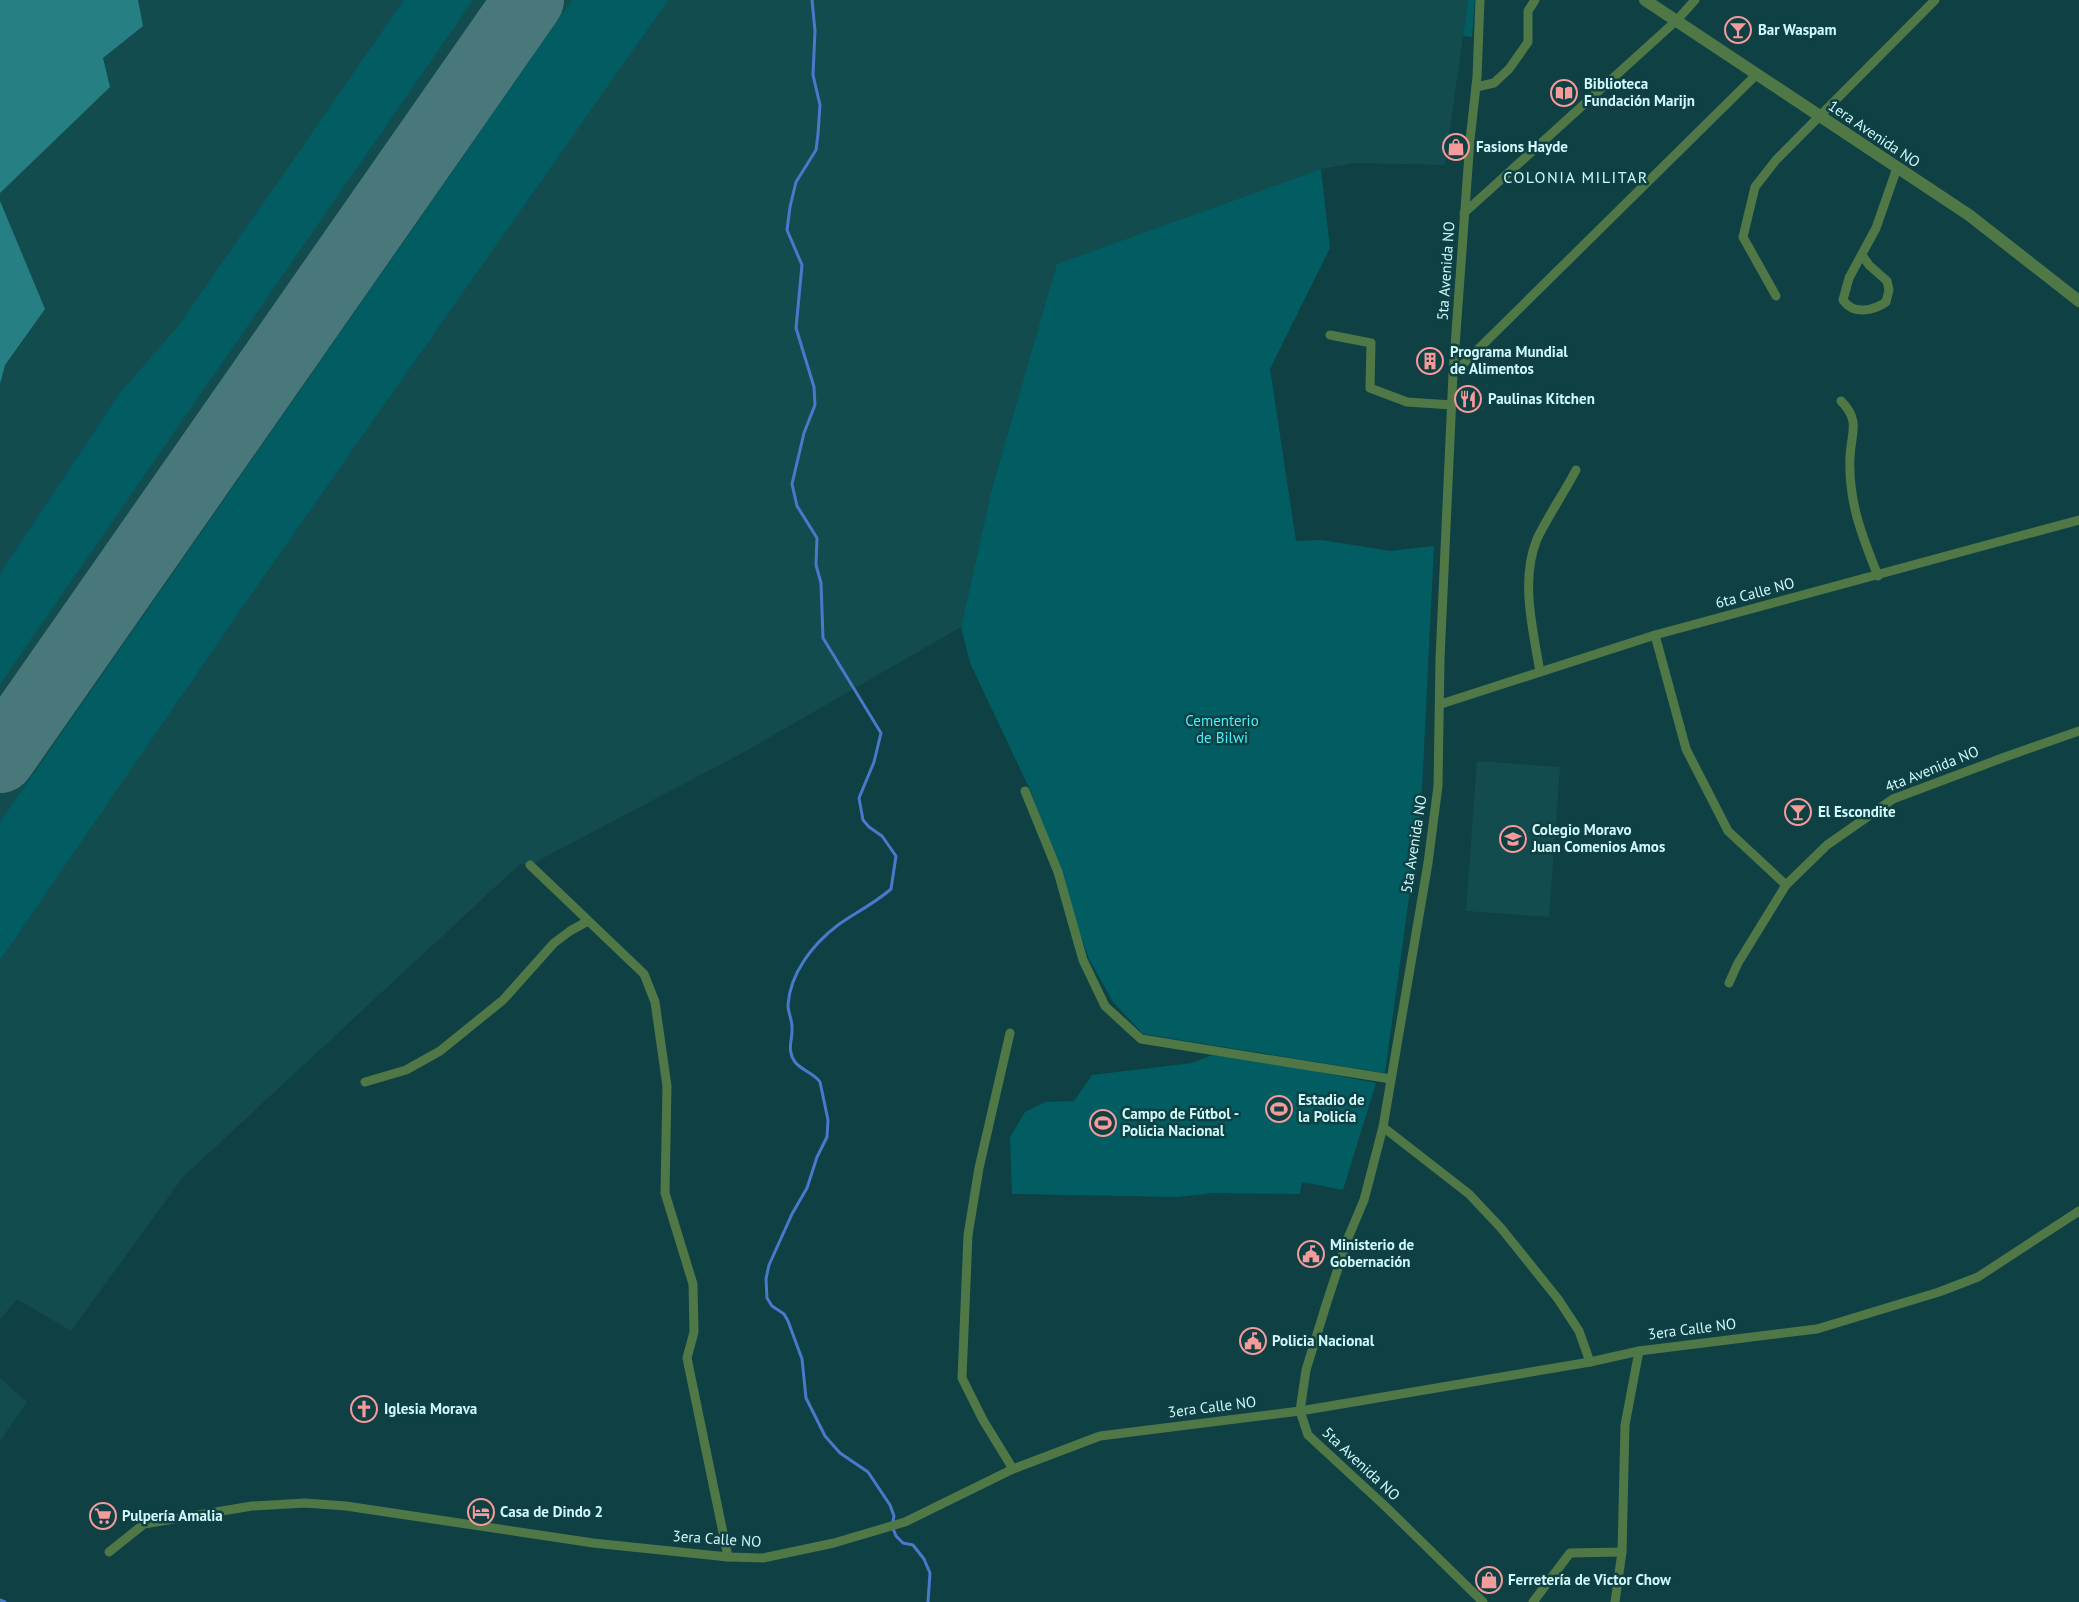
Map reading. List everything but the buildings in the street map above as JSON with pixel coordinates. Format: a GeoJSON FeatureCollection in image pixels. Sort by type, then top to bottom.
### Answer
{"type":"FeatureCollection","features":[{"type":"Feature","properties":{"kind":"street","name":"5ta Avenida NO"},"geometry":{"type":"LineString","coordinates":[[1480,0],[1476,87],[1464,213],[1453,375],[1440,658],[1438,786],[1428,863],[1383,1127],[1364,1200],[1348,1238],[1306,1370],[1299,1412],[1308,1435],[1483,1602]]}},
{"type":"Feature","properties":{"kind":"street"},"geometry":{"type":"LineString","coordinates":[[1476,87],[1494,83],[1509,69],[1528,42],[1528,11],[1535,0]]}},
{"type":"Feature","properties":{"kind":"street","name":"1era Avenida NO"},"geometry":{"type":"LineString","coordinates":[[1646,0],[1969,215],[2079,301]]}},
{"type":"Feature","properties":{"kind":"street"},"geometry":{"type":"LineString","coordinates":[[1464,213],[1677,20],[1695,0]]}},
{"type":"Feature","properties":{"kind":"street"},"geometry":{"type":"LineString","coordinates":[[1776,296],[1743,237],[1755,187],[1776,160],[1935,0]]}},
{"type":"Feature","properties":{"kind":"street"},"geometry":{"type":"LineString","coordinates":[[1453,375],[1757,74]]}},
{"type":"Feature","properties":{"kind":"street"},"geometry":{"type":"LineString","coordinates":[[1862,255],[1869,265],[1887,281],[1886,302],[1876,309],[1852,308],[1843,300],[1849,278],[1876,228],[1898,168]]}},
{"type":"Feature","properties":{"kind":"street"},"geometry":{"type":"LineString","coordinates":[[1329,335],[1371,344],[1370,388],[1407,402],[1452,405]]}},
{"type":"Feature","properties":{"kind":"street"},"geometry":{"type":"LineString","coordinates":[[1841,401],[1854,418],[1850,456],[1853,508],[1878,576]]}},
{"type":"Feature","properties":{"kind":"street"},"geometry":{"type":"LineString","coordinates":[[1540,672],[1528,599],[1533,555],[1537,540],[1576,471]]}},
{"type":"Feature","properties":{"kind":"street","name":"6ta Calle NO"},"geometry":{"type":"LineString","coordinates":[[1441,704],[1655,635],[2079,520]]}},
{"type":"Feature","properties":{"kind":"street"},"geometry":{"type":"LineString","coordinates":[[1655,635],[1686,749],[1728,831],[1786,885]]}},
{"type":"Feature","properties":{"kind":"street","name":"4ta Avenida NO"},"geometry":{"type":"LineString","coordinates":[[1729,983],[1738,963],[1786,885],[1827,845],[1893,799],[2005,756],[2079,731]]}},
{"type":"Feature","properties":{"kind":"street"},"geometry":{"type":"LineString","coordinates":[[1025,791],[1058,872],[1083,960],[1106,1006],[1141,1039],[1391,1079]]}},
{"type":"Feature","properties":{"kind":"street"},"geometry":{"type":"LineString","coordinates":[[530,865],[644,974],[655,1002],[667,1086],[665,1193],[693,1284],[694,1332],[687,1358],[728,1557]]}},
{"type":"Feature","properties":{"kind":"street"},"geometry":{"type":"LineString","coordinates":[[365,1082],[406,1070],[440,1051],[503,1000],[554,943],[588,921]]}},
{"type":"Feature","properties":{"kind":"street"},"geometry":{"type":"LineString","coordinates":[[1010,1033],[979,1168],[968,1235],[962,1378],[983,1420],[1013,1469]]}},
{"type":"Feature","properties":{"kind":"street"},"geometry":{"type":"LineString","coordinates":[[1383,1127],[1469,1194],[1507,1236],[1558,1299],[1579,1331],[1590,1362]]}},
{"type":"Feature","properties":{"kind":"street","name":"3era Calle NO"},"geometry":{"type":"LineString","coordinates":[[109,1552],[144,1524],[252,1506],[304,1503],[342,1505],[593,1543],[728,1557],[763,1558],[834,1543],[905,1522],[1013,1469],[1100,1436],[1299,1412],[1590,1362],[1639,1351],[1817,1329],[1939,1292],[1978,1277],[2079,1211]]}},
{"type":"Feature","properties":{"kind":"street"},"geometry":{"type":"LineString","coordinates":[[1615,1602],[1622,1552],[1625,1425],[1639,1351]]}},
{"type":"Feature","properties":{"kind":"street"},"geometry":{"type":"LineString","coordinates":[[1533,1602],[1570,1553],[1622,1552]]}},
{"type":"Feature","properties":{"kind":"shaded area"},"geometry":{"type":"Polygon","coordinates":[[[0,0],[138,0],[143,26],[103,58],[110,87],[0,193],[0,0]]]}},
{"type":"Feature","properties":{"kind":"shaded area"},"geometry":{"type":"Polygon","coordinates":[[[88,0],[1468,0],[1445,165],[1356,163],[1321,169],[1057,265],[992,488],[961,627],[746,751],[530,865],[520,864],[183,1177],[71,1331],[17,1299],[0,1320],[0,131],[88,0]]]}},
{"type":"Feature","properties":{"kind":"shaded area"},"geometry":{"type":"Polygon","coordinates":[[[0,201],[45,309],[5,365],[0,384],[0,201]]]}},
{"type":"Feature","properties":{"kind":"shaded area","name":"Colegio Moravo Juan Comenios Amos"},"geometry":{"type":"Polygon","coordinates":[[[1477,761],[1560,767],[1549,917],[1466,911],[1477,761]]]}},
{"type":"Feature","properties":{"kind":"shaded area"},"geometry":{"type":"Polygon","coordinates":[[[0,1378],[27,1402],[0,1441],[0,1378]]]}},
{"type":"Feature","properties":{"kind":"green space"},"geometry":{"type":"Polygon","coordinates":[[[404,0],[473,0],[0,684],[0,574],[120,393],[179,325],[404,0]]]}},
{"type":"Feature","properties":{"kind":"green space"},"geometry":{"type":"Polygon","coordinates":[[[572,0],[668,0],[250,596],[0,960],[0,822],[572,0]]]}},
{"type":"Feature","properties":{"kind":"green space"},"geometry":{"type":"Polygon","coordinates":[[[1468,0],[1475,0],[1472,37],[1463,36],[1468,0]]]}},
{"type":"Feature","properties":{"kind":"green space","name":"Cementerio de Bilwi"},"geometry":{"type":"Polygon","coordinates":[[[1321,169],[1330,248],[1270,369],[1296,541],[1322,540],[1390,551],[1434,546],[1421,810],[1385,1073],[1143,1034],[1113,1002],[1089,959],[1031,792],[970,663],[961,627],[992,488],[1057,264],[1321,169]]]}},
{"type":"Feature","properties":{"kind":"green space"},"geometry":{"type":"Polygon","coordinates":[[[1212,1055],[1262,1061],[1376,1083],[1343,1190],[1302,1182],[1300,1194],[1213,1193],[1177,1197],[1012,1194],[1010,1137],[1025,1112],[1045,1102],[1074,1101],[1092,1075],[1192,1063],[1212,1055]]]}},
{"type":"Feature","properties":{"kind":"waterway"},"geometry":{"type":"LineString","coordinates":[[812,0],[815,31],[813,75],[820,105],[818,134],[816,150],[796,182],[787,230],[802,265],[796,328],[814,387],[815,405],[804,433],[792,484],[797,506],[817,538],[816,565],[821,583],[823,638],[881,733],[874,762],[859,798],[863,820],[882,836],[896,856],[891,889],[838,925],[820,941],[804,960],[793,982],[788,1005],[792,1024],[790,1049],[795,1062],[820,1082],[828,1120],[827,1137],[817,1157],[807,1188],[792,1214],[769,1265],[766,1279],[767,1298],[788,1321],[802,1359],[806,1398],[825,1436],[840,1453],[868,1472],[890,1505],[894,1516],[892,1526],[896,1536],[903,1543],[913,1545],[924,1559],[930,1573],[928,1602]]}},
{"type":"Feature","properties":{"kind":"waterway"},"geometry":{"type":"LineString","coordinates":[[0,1600],[5,1602]]}},
{"type":"Feature","properties":{"kind":"runway"},"geometry":{"type":"LineString","coordinates":[[0,758],[529,0]]}},
{"type":"Feature","properties":{"kind":"place","name":"Bar Waspam"},"geometry":{"type":"Point","coordinates":[1738,30]}},
{"type":"Feature","properties":{"kind":"place","name":"Biblioteca Fundación Marijn"},"geometry":{"type":"Point","coordinates":[1564,93]}},
{"type":"Feature","properties":{"kind":"place","name":"Fasions Hayde"},"geometry":{"type":"Point","coordinates":[1456,147]}},
{"type":"Feature","properties":{"kind":"place","name":"Programa Mundial de Alimentos"},"geometry":{"type":"Point","coordinates":[1430,361]}},
{"type":"Feature","properties":{"kind":"place","name":"Paulinas Kitchen"},"geometry":{"type":"Point","coordinates":[1468,399]}},
{"type":"Feature","properties":{"kind":"place","name":"El Escondite"},"geometry":{"type":"Point","coordinates":[1798,812]}},
{"type":"Feature","properties":{"kind":"place","name":"Colegio Moravo Juan Comenios Amos"},"geometry":{"type":"Point","coordinates":[1513,839]}},
{"type":"Feature","properties":{"kind":"place","name":"Estadio de la Policía"},"geometry":{"type":"Point","coordinates":[1279,1109]}},
{"type":"Feature","properties":{"kind":"place","name":"Campo de Fútbol - Policia Nacional"},"geometry":{"type":"Point","coordinates":[1103,1123]}},
{"type":"Feature","properties":{"kind":"place","name":"Ministerio de Gobernación"},"geometry":{"type":"Point","coordinates":[1311,1254]}},
{"type":"Feature","properties":{"kind":"place","name":"Policia Nacional"},"geometry":{"type":"Point","coordinates":[1253,1341]}},
{"type":"Feature","properties":{"kind":"place","name":"Iglesia Morava"},"geometry":{"type":"Point","coordinates":[364,1409]}},
{"type":"Feature","properties":{"kind":"place","name":"Casa de Dindo 2"},"geometry":{"type":"Point","coordinates":[481,1512]}},
{"type":"Feature","properties":{"kind":"place","name":"Pulpería Amalia"},"geometry":{"type":"Point","coordinates":[103,1516]}},
{"type":"Feature","properties":{"kind":"place","name":"Ferretería de Victor Chow"},"geometry":{"type":"Point","coordinates":[1489,1580]}},
{"type":"Feature","properties":{"kind":"district","name":"COLONIA MILITAR"},"geometry":{"type":"Point","coordinates":[1576,177]}}]}
